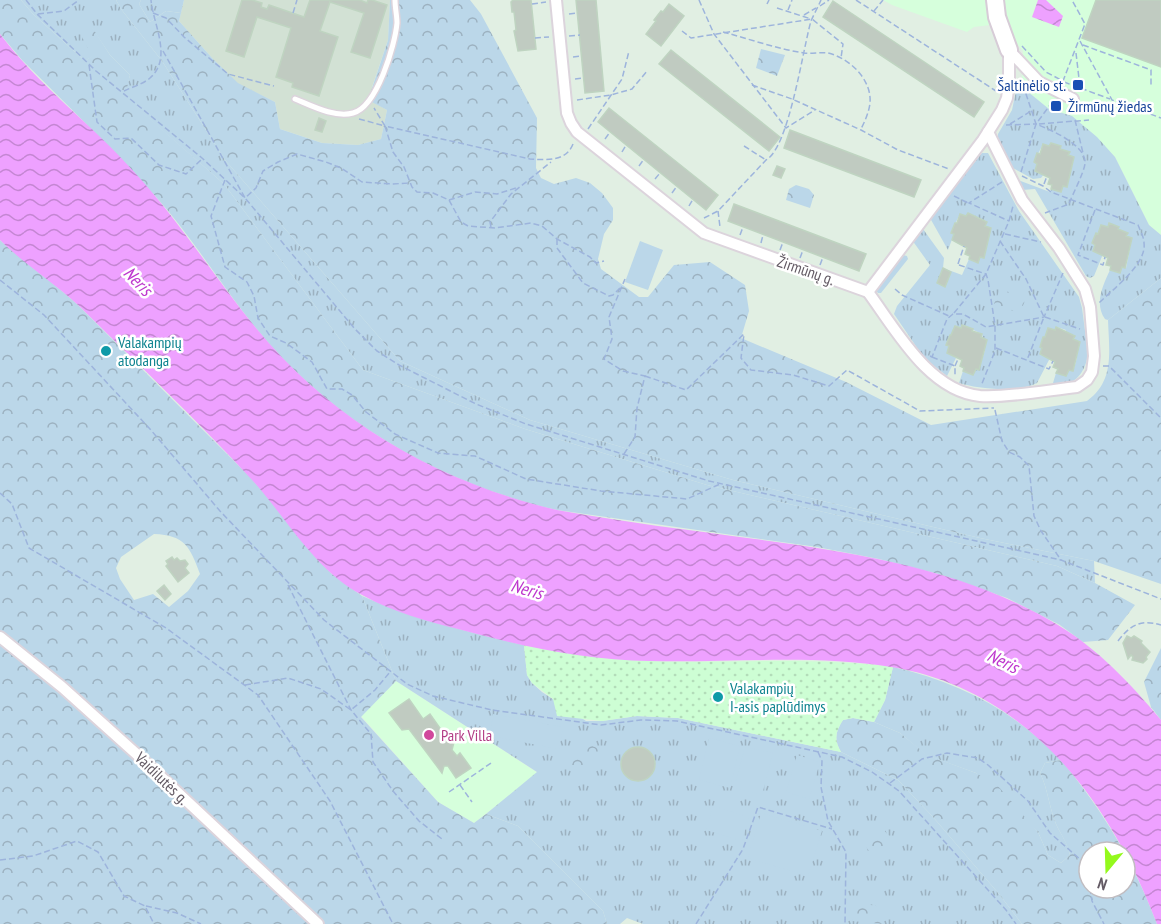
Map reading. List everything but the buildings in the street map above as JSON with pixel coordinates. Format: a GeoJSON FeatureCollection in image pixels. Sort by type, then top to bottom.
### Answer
{"type":"FeatureCollection","features":[{"type":"Feature","properties":{"kind":"main road"},"geometry":{"type":"LineString","coordinates":[[995,0],[997,17],[1014,46]]}},
{"type":"Feature","properties":{"kind":"street","name":"Žirmūnų g."},"geometry":{"type":"LineString","coordinates":[[556,0],[567,113],[571,123],[580,134],[693,225],[723,241],[868,292]]}},
{"type":"Feature","properties":{"kind":"street"},"geometry":{"type":"LineString","coordinates":[[1014,46],[1032,76],[1073,99]]}},
{"type":"Feature","properties":{"kind":"street"},"geometry":{"type":"LineString","coordinates":[[990,129],[1020,196],[1057,245],[1085,289],[1090,310],[1093,366],[1087,380],[1077,387],[982,396],[953,388],[933,374],[915,355],[868,292],[990,129],[1007,98],[1014,46]]}},
{"type":"Feature","properties":{"kind":"street","name":"Vaidilutės g."},"geometry":{"type":"LineString","coordinates":[[0,637],[62,687],[142,759],[318,924]]}},
{"type":"Feature","properties":{"kind":"lane"},"geometry":{"type":"LineString","coordinates":[[295,99],[339,114],[355,113],[370,102],[393,42],[397,22],[395,0]]}},
{"type":"Feature","properties":{"kind":"path"},"geometry":{"type":"LineString","coordinates":[[26,0],[88,63],[202,158],[245,198],[355,329],[377,351],[399,365],[476,404],[526,424],[721,484],[1060,560],[1161,599]]}},
{"type":"Feature","properties":{"kind":"path"},"geometry":{"type":"LineString","coordinates":[[38,14],[64,11],[79,0]]}},
{"type":"Feature","properties":{"kind":"path"},"geometry":{"type":"LineString","coordinates":[[146,0],[151,0],[162,51],[245,198]]}},
{"type":"Feature","properties":{"kind":"path"},"geometry":{"type":"LineString","coordinates":[[293,13],[297,0]]}},
{"type":"Feature","properties":{"kind":"path"},"geometry":{"type":"LineString","coordinates":[[532,4],[556,0]]}},
{"type":"Feature","properties":{"kind":"path"},"geometry":{"type":"LineString","coordinates":[[699,0],[714,34],[786,128]]}},
{"type":"Feature","properties":{"kind":"path"},"geometry":{"type":"LineString","coordinates":[[767,4],[769,0]]}},
{"type":"Feature","properties":{"kind":"path"},"geometry":{"type":"LineString","coordinates":[[787,11],[792,0]]}},
{"type":"Feature","properties":{"kind":"path"},"geometry":{"type":"LineString","coordinates":[[693,225],[718,211],[766,160],[772,157],[786,128],[812,19],[821,0]]}},
{"type":"Feature","properties":{"kind":"path"},"geometry":{"type":"LineString","coordinates":[[803,16],[829,0]]}},
{"type":"Feature","properties":{"kind":"path"},"geometry":{"type":"LineString","coordinates":[[856,0],[999,93]]}},
{"type":"Feature","properties":{"kind":"path"},"geometry":{"type":"LineString","coordinates":[[873,11],[883,0]]}},
{"type":"Feature","properties":{"kind":"path"},"geometry":{"type":"LineString","coordinates":[[1063,81],[1085,24],[1072,0]]}},
{"type":"Feature","properties":{"kind":"path"},"geometry":{"type":"LineString","coordinates":[[777,8],[812,19],[843,44],[841,58]]}},
{"type":"Feature","properties":{"kind":"path"},"geometry":{"type":"LineString","coordinates":[[153,13],[166,18],[184,37],[228,74],[273,86]]}},
{"type":"Feature","properties":{"kind":"path"},"geometry":{"type":"LineString","coordinates":[[682,31],[691,38],[812,19]]}},
{"type":"Feature","properties":{"kind":"path"},"geometry":{"type":"LineString","coordinates":[[723,32],[805,53],[826,53],[841,58],[859,73],[867,87],[870,101],[861,130]]}},
{"type":"Feature","properties":{"kind":"path"},"geometry":{"type":"LineString","coordinates":[[535,38],[559,37]]}},
{"type":"Feature","properties":{"kind":"path"},"geometry":{"type":"LineString","coordinates":[[1080,41],[1112,100]]}},
{"type":"Feature","properties":{"kind":"path"},"geometry":{"type":"LineString","coordinates":[[1082,45],[1151,70],[1151,86]]}},
{"type":"Feature","properties":{"kind":"path"},"geometry":{"type":"LineString","coordinates":[[1014,46],[1046,72],[1063,81],[1161,118]]}},
{"type":"Feature","properties":{"kind":"path"},"geometry":{"type":"LineString","coordinates":[[123,91],[150,78],[162,51]]}},
{"type":"Feature","properties":{"kind":"path"},"geometry":{"type":"LineString","coordinates":[[491,228],[490,222],[511,194],[571,150],[580,134],[622,79],[629,51]]}},
{"type":"Feature","properties":{"kind":"path"},"geometry":{"type":"LineString","coordinates":[[1076,51],[1080,88]]}},
{"type":"Feature","properties":{"kind":"path"},"geometry":{"type":"LineString","coordinates":[[88,63],[97,122],[115,139],[131,138],[159,165],[186,174],[202,158]]}},
{"type":"Feature","properties":{"kind":"path"},"geometry":{"type":"LineString","coordinates":[[565,96],[580,101],[611,95],[632,88],[648,70]]}},
{"type":"Feature","properties":{"kind":"path"},"geometry":{"type":"LineString","coordinates":[[752,85],[792,99],[861,130],[898,150],[958,173]]}},
{"type":"Feature","properties":{"kind":"path"},"geometry":{"type":"LineString","coordinates":[[1023,86],[1036,124]]}},
{"type":"Feature","properties":{"kind":"path"},"geometry":{"type":"LineString","coordinates":[[1059,93],[1036,124],[1020,175],[1051,192],[1138,225],[1144,243],[1142,256],[1131,273],[1090,310]]}},
{"type":"Feature","properties":{"kind":"path"},"geometry":{"type":"LineString","coordinates":[[370,102],[385,126],[393,152],[417,192],[433,194],[449,200],[475,192],[496,194],[520,186]]}},
{"type":"Feature","properties":{"kind":"path"},"geometry":{"type":"LineString","coordinates":[[786,128],[816,110]]}},
{"type":"Feature","properties":{"kind":"path"},"geometry":{"type":"LineString","coordinates":[[1009,125],[1032,110]]}},
{"type":"Feature","properties":{"kind":"path"},"geometry":{"type":"LineString","coordinates":[[339,114],[530,159],[553,161]]}},
{"type":"Feature","properties":{"kind":"path"},"geometry":{"type":"LineString","coordinates":[[1035,217],[1069,204],[1085,164],[1076,120]]}},
{"type":"Feature","properties":{"kind":"path"},"geometry":{"type":"LineString","coordinates":[[990,129],[1009,125],[1089,120]]}},
{"type":"Feature","properties":{"kind":"path"},"geometry":{"type":"LineString","coordinates":[[1036,124],[1057,132],[1083,154]]}},
{"type":"Feature","properties":{"kind":"path"},"geometry":{"type":"LineString","coordinates":[[744,146],[766,160]]}},
{"type":"Feature","properties":{"kind":"path"},"geometry":{"type":"LineString","coordinates":[[245,198],[256,188],[263,171],[297,154],[341,168],[362,182],[410,183]]}},
{"type":"Feature","properties":{"kind":"path"},"geometry":{"type":"LineString","coordinates":[[969,203],[1011,177]]}},
{"type":"Feature","properties":{"kind":"path"},"geometry":{"type":"LineString","coordinates":[[1043,186],[1047,177]]}},
{"type":"Feature","properties":{"kind":"path"},"geometry":{"type":"LineString","coordinates":[[225,180],[211,216],[225,267],[247,282],[254,296],[258,318],[270,336],[286,343],[312,362],[327,388],[342,389],[352,396],[366,412],[395,434],[438,453],[475,456],[526,479],[601,491],[687,499],[721,484]]}},
{"type":"Feature","properties":{"kind":"path"},"geometry":{"type":"LineString","coordinates":[[943,191],[1009,221]]}},
{"type":"Feature","properties":{"kind":"path"},"geometry":{"type":"LineString","coordinates":[[932,357],[947,319],[986,274],[1009,221],[1015,198],[1020,196]]}},
{"type":"Feature","properties":{"kind":"path"},"geometry":{"type":"LineString","coordinates":[[449,200],[461,222],[468,226],[491,228],[531,224],[542,226],[557,239],[590,256],[596,263],[604,261]]}},
{"type":"Feature","properties":{"kind":"path"},"geometry":{"type":"LineString","coordinates":[[1027,360],[1068,262],[1078,255],[1095,209]]}},
{"type":"Feature","properties":{"kind":"path"},"geometry":{"type":"LineString","coordinates":[[718,211],[723,241]]}},
{"type":"Feature","properties":{"kind":"path"},"geometry":{"type":"LineString","coordinates":[[1004,234],[1057,245]]}},
{"type":"Feature","properties":{"kind":"path"},"geometry":{"type":"LineString","coordinates":[[557,239],[557,248],[583,283],[609,296],[621,287]]}},
{"type":"Feature","properties":{"kind":"path"},"geometry":{"type":"LineString","coordinates":[[1000,241],[1026,279],[1044,317]]}},
{"type":"Feature","properties":{"kind":"path"},"geometry":{"type":"LineString","coordinates":[[964,246],[958,265],[986,274]]}},
{"type":"Feature","properties":{"kind":"path"},"geometry":{"type":"LineString","coordinates":[[1078,255],[1102,265],[1105,257]]}},
{"type":"Feature","properties":{"kind":"path"},"geometry":{"type":"LineString","coordinates":[[986,274],[995,325],[995,348],[982,396],[994,408],[1002,441],[1009,452],[1020,457],[1029,466],[1034,516],[1060,560]]}},
{"type":"Feature","properties":{"kind":"path"},"geometry":{"type":"LineString","coordinates":[[625,279],[609,317],[612,339],[604,359],[623,371],[686,390],[744,334],[741,358],[751,370],[793,375],[829,386],[847,370],[920,411],[994,408]]}},
{"type":"Feature","properties":{"kind":"path"},"geometry":{"type":"LineString","coordinates":[[0,280],[45,315],[286,582],[324,620],[407,684],[433,696],[492,710],[601,725],[640,720],[677,721],[842,757],[872,772],[899,791],[1016,924]]}},
{"type":"Feature","properties":{"kind":"path"},"geometry":{"type":"LineString","coordinates":[[895,289],[902,295],[952,315],[963,314],[986,327],[1044,317],[1092,333]]}},
{"type":"Feature","properties":{"kind":"path"},"geometry":{"type":"LineString","coordinates":[[995,348],[1050,369],[1053,361]]}},
{"type":"Feature","properties":{"kind":"path"},"geometry":{"type":"LineString","coordinates":[[915,355],[920,353],[955,366]]}},
{"type":"Feature","properties":{"kind":"path"},"geometry":{"type":"LineString","coordinates":[[953,388],[958,359]]}},
{"type":"Feature","properties":{"kind":"path"},"geometry":{"type":"LineString","coordinates":[[1093,366],[1109,366],[1161,418]]}},
{"type":"Feature","properties":{"kind":"path"},"geometry":{"type":"LineString","coordinates":[[624,454],[635,437],[637,408],[645,376]]}},
{"type":"Feature","properties":{"kind":"path"},"geometry":{"type":"LineString","coordinates":[[0,494],[12,504],[29,548],[166,628],[258,695],[330,801],[393,924]]}},
{"type":"Feature","properties":{"kind":"path"},"geometry":{"type":"LineString","coordinates":[[286,582],[351,710],[371,734],[373,762],[419,821],[442,839]]}},
{"type":"Feature","properties":{"kind":"path"},"geometry":{"type":"LineString","coordinates":[[1118,641],[1129,627],[1141,622],[1161,625]]}},
{"type":"Feature","properties":{"kind":"path"},"geometry":{"type":"LineString","coordinates":[[351,710],[375,690],[391,672]]}},
{"type":"Feature","properties":{"kind":"path"},"geometry":{"type":"LineString","coordinates":[[244,685],[288,678],[321,688],[351,710]]}},
{"type":"Feature","properties":{"kind":"path"},"geometry":{"type":"LineString","coordinates":[[818,752],[822,761],[821,787],[828,821],[846,852],[845,924]]}},
{"type":"Feature","properties":{"kind":"path"},"geometry":{"type":"LineString","coordinates":[[889,784],[922,759],[947,753],[978,758],[1028,801],[1050,833],[1077,857]]}},
{"type":"Feature","properties":{"kind":"path"},"geometry":{"type":"LineString","coordinates":[[449,792],[491,763]]}},
{"type":"Feature","properties":{"kind":"path"},"geometry":{"type":"LineString","coordinates":[[460,785],[472,802]]}},
{"type":"Feature","properties":{"kind":"path"},"geometry":{"type":"LineString","coordinates":[[696,924],[743,849],[758,807],[832,829]]}},
{"type":"Feature","properties":{"kind":"path"},"geometry":{"type":"LineString","coordinates":[[0,860],[33,856],[77,841],[98,852],[124,896],[146,906],[177,913],[201,924]]}},
{"type":"Feature","properties":{"kind":"path"},"geometry":{"type":"LineString","coordinates":[[1092,900],[1104,924]]}},
{"type":"Feature","properties":{"kind":"path"},"geometry":{"type":"LineString","coordinates":[[146,906],[154,924]]}},
{"type":"Feature","properties":{"kind":"shaded area"},"geometry":{"type":"Polygon","coordinates":[[[184,0],[390,0],[388,40],[368,99],[387,110],[381,139],[358,145],[322,143],[280,129],[275,102],[238,84],[179,21],[184,0]]]}},
{"type":"Feature","properties":{"kind":"shaded area"},"geometry":{"type":"Polygon","coordinates":[[[883,0],[987,0],[991,25],[974,27],[967,32],[883,0]]]}},
{"type":"Feature","properties":{"kind":"shaded area"},"geometry":{"type":"Polygon","coordinates":[[[1003,0],[1161,0],[1161,235],[1149,225],[1115,157],[1072,116],[1049,109],[1022,87],[1023,51],[1016,43],[1010,28],[1003,0]]]}},
{"type":"Feature","properties":{"kind":"shaded area"},"geometry":{"type":"Polygon","coordinates":[[[396,681],[538,773],[474,823],[438,802],[361,716],[396,681]]]}},
{"type":"Feature","properties":{"kind":"green space"},"geometry":{"type":"Polygon","coordinates":[[[0,0],[21,0],[33,14],[85,61],[92,56],[80,33],[86,26],[92,27],[110,55],[130,75],[125,97],[224,184],[363,370],[525,429],[707,485],[1057,566],[1135,605],[1108,640],[1083,642],[1060,625],[1007,598],[942,575],[879,559],[817,547],[557,510],[514,499],[472,484],[391,444],[318,392],[285,361],[255,327],[182,228],[156,197],[107,144],[22,60],[0,34],[0,0]]]}},
{"type":"Feature","properties":{"kind":"green space"},"geometry":{"type":"Polygon","coordinates":[[[21,0],[116,0],[162,61],[225,160],[400,361],[530,420],[733,480],[980,538],[1094,561],[1095,583],[1057,566],[707,485],[525,429],[363,370],[224,184],[124,97],[130,75],[110,55],[92,28],[93,56],[85,61],[33,14],[21,0]]]}},
{"type":"Feature","properties":{"kind":"green space"},"geometry":{"type":"Polygon","coordinates":[[[116,0],[141,0],[139,4],[150,22],[166,11],[181,13],[179,21],[238,83],[275,102],[280,129],[322,143],[358,145],[381,139],[387,110],[368,100],[388,40],[390,0],[470,0],[481,14],[537,118],[536,168],[541,178],[554,184],[576,178],[590,183],[602,193],[613,208],[613,220],[604,234],[598,259],[601,269],[639,297],[648,297],[674,265],[710,262],[745,285],[749,311],[741,338],[846,382],[931,425],[1087,401],[1096,393],[1106,375],[1109,354],[1108,320],[1161,278],[1161,584],[1094,561],[980,538],[733,480],[530,420],[400,361],[225,160],[162,61],[116,0]]]}},
{"type":"Feature","properties":{"kind":"green space"},"geometry":{"type":"Polygon","coordinates":[[[141,0],[184,0],[181,13],[166,11],[150,22],[139,4],[141,0]]]}},
{"type":"Feature","properties":{"kind":"green space"},"geometry":{"type":"Polygon","coordinates":[[[761,49],[785,55],[777,76],[756,68],[761,49]]]}},
{"type":"Feature","properties":{"kind":"green space"},"geometry":{"type":"Polygon","coordinates":[[[1017,86],[1022,87],[1049,109],[1072,116],[1097,137],[1115,157],[1149,225],[1161,235],[1161,278],[1108,320],[1105,319],[1100,307],[1102,288],[1110,270],[1119,273],[1122,267],[1126,268],[1132,238],[1109,224],[1096,234],[1092,243],[1103,254],[1094,276],[1090,278],[1086,276],[1035,189],[1022,190],[1018,180],[1050,192],[1051,189],[1061,192],[1063,186],[1067,187],[1074,158],[1068,155],[1069,152],[1060,149],[1060,146],[1051,143],[1049,146],[1043,144],[1034,162],[1044,174],[1041,178],[1033,179],[1013,168],[998,138],[1012,110],[1017,86]]]}},
{"type":"Feature","properties":{"kind":"green space"},"geometry":{"type":"Polygon","coordinates":[[[982,153],[988,153],[1019,211],[1079,297],[1088,353],[1082,372],[1067,384],[1053,383],[1056,373],[1066,376],[1069,370],[1073,371],[1076,361],[1074,336],[1065,332],[1066,330],[1057,327],[1055,330],[1048,328],[1043,337],[1040,346],[1050,358],[1037,383],[1020,388],[987,388],[959,383],[963,371],[973,375],[976,369],[979,369],[985,350],[982,334],[963,325],[961,328],[955,327],[946,345],[949,346],[947,353],[956,358],[947,376],[924,358],[894,314],[897,306],[930,265],[912,240],[923,229],[944,258],[943,268],[962,275],[969,259],[978,263],[980,257],[984,257],[991,228],[985,226],[986,221],[968,213],[966,216],[960,214],[951,232],[954,234],[948,250],[930,218],[982,153]]]}},
{"type":"Feature","properties":{"kind":"green space"},"geometry":{"type":"Polygon","coordinates":[[[796,185],[809,189],[814,195],[810,208],[786,200],[789,189],[796,185]]]}},
{"type":"Feature","properties":{"kind":"green space"},"geometry":{"type":"Polygon","coordinates":[[[0,240],[78,305],[250,477],[319,561],[332,574],[362,596],[396,681],[361,717],[438,802],[474,823],[486,814],[518,826],[603,911],[607,924],[0,924],[0,240]],[[154,534],[121,557],[116,568],[120,579],[134,600],[153,594],[169,607],[188,591],[200,574],[185,544],[164,535],[154,534]]]}},
{"type":"Feature","properties":{"kind":"green space"},"geometry":{"type":"Polygon","coordinates":[[[640,241],[663,250],[648,290],[625,282],[640,241]]]}},
{"type":"Feature","properties":{"kind":"green space"},"geometry":{"type":"Polygon","coordinates":[[[903,255],[908,259],[881,293],[878,293],[875,289],[903,255]]]}},
{"type":"Feature","properties":{"kind":"green space"},"geometry":{"type":"Polygon","coordinates":[[[1000,289],[1026,298],[1020,313],[994,304],[1000,289]]]}},
{"type":"Feature","properties":{"kind":"green space"},"geometry":{"type":"Polygon","coordinates":[[[362,596],[422,618],[524,645],[527,675],[532,683],[586,721],[637,716],[678,718],[841,752],[898,780],[933,817],[1022,924],[643,924],[627,918],[620,924],[607,924],[603,911],[518,826],[486,814],[537,772],[396,681],[362,596]]]}},
{"type":"Feature","properties":{"kind":"green space"},"geometry":{"type":"Polygon","coordinates":[[[1161,648],[1161,720],[1151,707],[1144,682],[1161,648]]]}},
{"type":"Feature","properties":{"kind":"green space"},"geometry":{"type":"Polygon","coordinates":[[[893,667],[941,681],[984,701],[1025,727],[1061,760],[1045,763],[1040,773],[1054,818],[1070,855],[1061,863],[1048,855],[1038,832],[976,773],[926,755],[900,733],[874,722],[885,700],[893,667]]]}},
{"type":"Feature","properties":{"kind":"green space"},"geometry":{"type":"Polygon","coordinates":[[[493,714],[563,727],[559,749],[490,736],[493,714]]]}},
{"type":"Feature","properties":{"kind":"green space"},"geometry":{"type":"Polygon","coordinates":[[[853,718],[874,722],[900,733],[927,755],[976,773],[998,786],[1038,832],[1048,855],[1061,863],[1070,855],[1056,824],[1040,773],[1045,763],[1061,760],[1091,799],[1117,840],[1077,840],[1077,900],[1137,900],[1137,877],[1157,924],[1022,924],[933,817],[898,780],[841,752],[836,736],[843,720],[853,718]]]}},
{"type":"Feature","properties":{"kind":"green space"},"geometry":{"type":"Polygon","coordinates":[[[709,738],[740,746],[730,788],[699,780],[709,738]]]}},
{"type":"Feature","properties":{"kind":"green space"},"geometry":{"type":"Polygon","coordinates":[[[580,741],[600,749],[590,771],[571,767],[580,741]]]}},
{"type":"Feature","properties":{"kind":"green space"},"geometry":{"type":"Polygon","coordinates":[[[745,747],[773,753],[762,795],[734,788],[745,747]]]}},
{"type":"Feature","properties":{"kind":"green space"},"geometry":{"type":"Polygon","coordinates":[[[797,755],[820,762],[809,799],[786,792],[797,755]]]}},
{"type":"Feature","properties":{"kind":"green space"},"geometry":{"type":"Polygon","coordinates":[[[713,806],[749,817],[742,841],[706,830],[713,806]]]}},
{"type":"Feature","properties":{"kind":"green space"},"geometry":{"type":"Polygon","coordinates":[[[761,813],[822,831],[808,876],[748,858],[761,813]]]}},
{"type":"Feature","properties":{"kind":"green space"},"geometry":{"type":"Polygon","coordinates":[[[883,829],[895,843],[876,859],[864,845],[883,829]]]}},
{"type":"Feature","properties":{"kind":"green space"},"geometry":{"type":"Polygon","coordinates":[[[855,902],[887,908],[883,924],[852,921],[855,902]]]}},
{"type":"Feature","properties":{"kind":"sand","name":"Valakampių I-asis paplūdimys"},"geometry":{"type":"Polygon","coordinates":[[[524,645],[631,660],[831,662],[893,667],[885,700],[874,722],[853,718],[843,720],[840,724],[836,740],[841,752],[678,718],[637,716],[602,721],[557,716],[553,699],[532,683],[527,675],[524,645]]]}},
{"type":"Feature","properties":{"kind":"water"},"geometry":{"type":"Polygon","coordinates":[[[1038,0],[1046,0],[1063,16],[1059,27],[1032,17],[1038,0]]]}},
{"type":"Feature","properties":{"kind":"water","name":"Neris"},"geometry":{"type":"Polygon","coordinates":[[[0,34],[32,71],[119,156],[152,192],[256,328],[286,361],[319,392],[391,444],[471,483],[557,510],[794,544],[873,558],[950,577],[1023,606],[1073,634],[1126,680],[1161,720],[1161,924],[1157,924],[1137,877],[1137,840],[1118,840],[1089,795],[1058,758],[1023,726],[984,699],[940,679],[891,667],[832,661],[650,661],[577,655],[505,641],[422,619],[386,607],[347,586],[317,559],[253,481],[167,392],[78,305],[0,240],[0,34]]]}},
{"type":"Feature","properties":{"kind":"place","name":"Šaltinėlio st."},"geometry":{"type":"Point","coordinates":[1078,85]}},
{"type":"Feature","properties":{"kind":"place","name":"Žirmūnų žiedas"},"geometry":{"type":"Point","coordinates":[1056,106]}},
{"type":"Feature","properties":{"kind":"place","name":"Valakampių atodanga"},"geometry":{"type":"Point","coordinates":[106,351]}},
{"type":"Feature","properties":{"kind":"place","name":"Valakampių I-asis paplūdimys"},"geometry":{"type":"Point","coordinates":[718,697]}},
{"type":"Feature","properties":{"kind":"place","name":"Park Villa"},"geometry":{"type":"Point","coordinates":[429,735]}}]}
